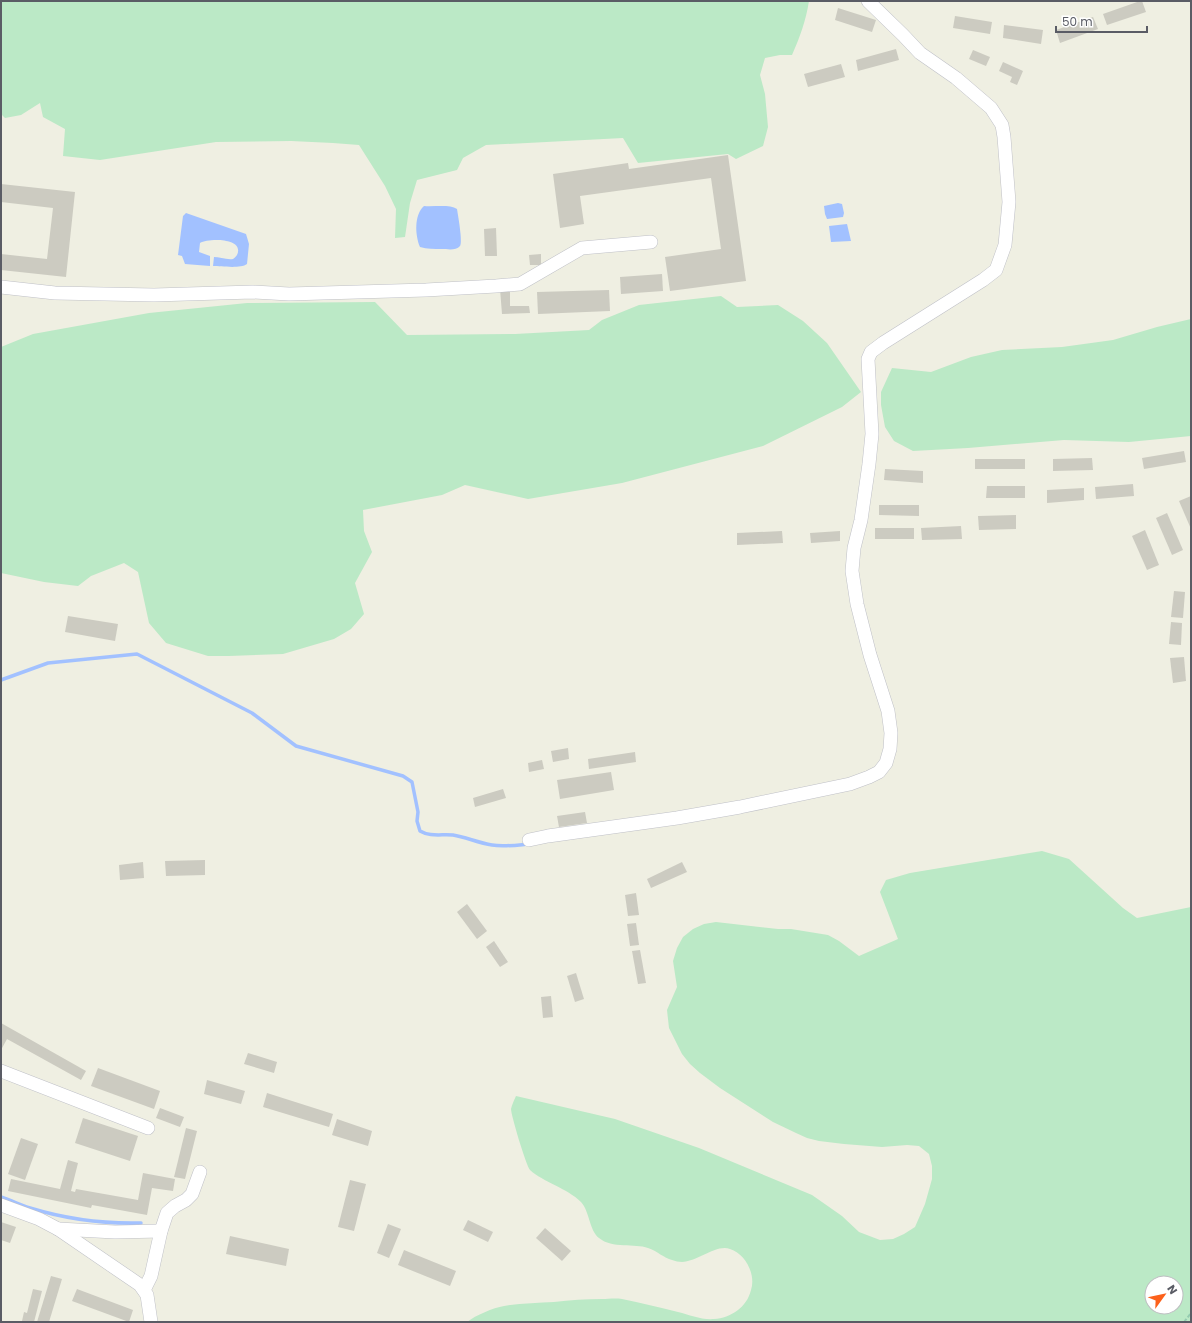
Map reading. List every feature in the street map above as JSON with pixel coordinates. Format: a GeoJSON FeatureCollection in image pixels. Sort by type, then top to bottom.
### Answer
{"type":"FeatureCollection","features":[{"type":"Feature","properties":{"kind":"street"},"geometry":{"type":"LineString","coordinates":[[529,840],[677,818],[842,786],[879,772],[886,763],[892,733],[888,710],[870,655],[857,604],[852,572],[854,548],[861,520],[872,434],[868,359],[871,352],[883,343],[984,280],[996,270],[1005,245],[1009,202],[1002,125],[991,108],[956,78],[920,53],[868,1]]}},
{"type":"Feature","properties":{"kind":"street"},"geometry":{"type":"LineString","coordinates":[[1,287],[55,293],[154,294],[253,292],[289,294],[426,290],[496,286],[520,284],[582,248],[651,242]]}},
{"type":"Feature","properties":{"kind":"street"},"geometry":{"type":"LineString","coordinates":[[1,1071],[148,1128]]}},
{"type":"Feature","properties":{"kind":"street"},"geometry":{"type":"LineString","coordinates":[[144,1290],[151,1276],[161,1231],[167,1213],[192,1194],[200,1172]]}},
{"type":"Feature","properties":{"kind":"street"},"geometry":{"type":"LineString","coordinates":[[1,1205],[39,1219],[58,1229],[140,1285],[147,1295],[151,1322]]}},
{"type":"Feature","properties":{"kind":"street"},"geometry":{"type":"LineString","coordinates":[[58,1229],[115,1232],[161,1231]]}},
{"type":"Feature","properties":{"kind":"path"},"geometry":{"type":"LineString","coordinates":[[1184,1322],[1191,1313]]}},
{"type":"Feature","properties":{"kind":"green space"},"geometry":{"type":"Polygon","coordinates":[[[1,1],[809,1],[798,42],[792,55],[780,55],[765,58],[760,75],[765,94],[768,127],[763,146],[736,159],[728,154],[638,163],[623,138],[486,145],[463,158],[457,170],[417,180],[410,203],[405,237],[395,238],[396,209],[385,186],[359,145],[291,141],[216,142],[100,160],[63,156],[65,129],[43,117],[40,103],[21,115],[5,118],[1,114],[1,1]]]}},
{"type":"Feature","properties":{"kind":"green space"},"geometry":{"type":"Polygon","coordinates":[[[721,296],[737,307],[778,305],[803,321],[827,343],[861,392],[842,407],[763,446],[622,483],[528,499],[465,485],[442,495],[363,510],[364,531],[372,552],[355,583],[364,614],[351,629],[334,639],[283,654],[208,656],[166,643],[149,623],[138,572],[124,563],[91,576],[78,586],[44,582],[1,573],[1,347],[33,334],[149,313],[247,303],[375,302],[407,335],[515,334],[589,330],[602,320],[639,305],[721,296]]]}},
{"type":"Feature","properties":{"kind":"green space"},"geometry":{"type":"Polygon","coordinates":[[[1191,319],[1191,436],[1129,442],[1064,440],[913,451],[894,441],[885,427],[881,405],[881,392],[892,368],[931,372],[971,357],[1002,350],[1062,347],[1113,340],[1191,319]]]}},
{"type":"Feature","properties":{"kind":"green space"},"geometry":{"type":"Polygon","coordinates":[[[1042,851],[1069,859],[1123,908],[1137,918],[1191,907],[1191,1322],[467,1322],[490,1310],[510,1305],[614,1299],[622,1299],[650,1305],[700,1318],[714,1319],[732,1314],[746,1302],[751,1290],[751,1272],[745,1260],[741,1255],[730,1249],[719,1249],[694,1259],[681,1262],[669,1259],[648,1248],[610,1244],[599,1238],[593,1230],[581,1202],[569,1193],[541,1178],[530,1170],[522,1150],[511,1109],[516,1096],[615,1119],[699,1148],[812,1195],[842,1216],[859,1232],[880,1240],[893,1239],[915,1227],[925,1204],[932,1179],[932,1166],[929,1154],[919,1146],[907,1145],[882,1147],[819,1141],[807,1138],[773,1122],[720,1088],[690,1064],[682,1054],[669,1028],[667,1010],[677,987],[673,961],[677,948],[683,937],[693,929],[704,924],[716,922],[778,929],[791,929],[828,935],[839,941],[859,956],[898,939],[880,892],[886,880],[910,873],[1042,851]]]}},
{"type":"Feature","properties":{"kind":"water"},"geometry":{"type":"Polygon","coordinates":[[[838,203],[842,204],[844,213],[843,217],[827,219],[824,206],[838,203]]]}},
{"type":"Feature","properties":{"kind":"water"},"geometry":{"type":"Polygon","coordinates":[[[424,206],[446,206],[457,209],[461,240],[461,244],[458,248],[431,249],[420,247],[416,225],[418,215],[424,206]]]}},
{"type":"Feature","properties":{"kind":"water"},"geometry":{"type":"Polygon","coordinates":[[[186,213],[246,234],[249,244],[247,264],[244,266],[235,267],[213,266],[214,257],[233,259],[237,255],[238,249],[236,245],[231,242],[211,240],[200,243],[199,252],[210,256],[210,266],[185,264],[182,256],[178,255],[183,216],[186,213]]]}},
{"type":"Feature","properties":{"kind":"water"},"geometry":{"type":"Polygon","coordinates":[[[847,224],[851,241],[831,242],[829,226],[847,224]]]}},
{"type":"Feature","properties":{"kind":"building"},"geometry":{"type":"Polygon","coordinates":[[[1142,1],[1146,12],[1107,25],[1103,14],[1142,1]]]}},
{"type":"Feature","properties":{"kind":"building"},"geometry":{"type":"Polygon","coordinates":[[[838,8],[876,20],[872,32],[835,20],[838,8]]]}},
{"type":"Feature","properties":{"kind":"building"},"geometry":{"type":"Polygon","coordinates":[[[955,16],[992,22],[990,34],[953,28],[955,16]]]}},
{"type":"Feature","properties":{"kind":"building"},"geometry":{"type":"Polygon","coordinates":[[[1093,17],[1098,29],[1060,43],[1056,30],[1093,17]]]}},
{"type":"Feature","properties":{"kind":"building"},"geometry":{"type":"Polygon","coordinates":[[[1004,25],[1043,30],[1041,44],[1003,38],[1004,25]]]}},
{"type":"Feature","properties":{"kind":"building"},"geometry":{"type":"Polygon","coordinates":[[[896,49],[899,60],[858,71],[856,60],[896,49]]]}},
{"type":"Feature","properties":{"kind":"building"},"geometry":{"type":"Polygon","coordinates":[[[973,50],[990,57],[986,66],[969,59],[973,50]]]}},
{"type":"Feature","properties":{"kind":"building"},"geometry":{"type":"Polygon","coordinates":[[[1003,62],[1023,71],[1017,85],[1010,82],[1012,77],[999,71],[1003,62]]]}},
{"type":"Feature","properties":{"kind":"building"},"geometry":{"type":"Polygon","coordinates":[[[841,64],[845,77],[808,87],[804,74],[841,64]]]}},
{"type":"Feature","properties":{"kind":"building"},"geometry":{"type":"Polygon","coordinates":[[[728,155],[746,281],[670,291],[665,257],[721,249],[711,178],[580,196],[584,224],[560,228],[553,174],[628,163],[629,169],[728,155]]]}},
{"type":"Feature","properties":{"kind":"building"},"geometry":{"type":"Polygon","coordinates":[[[1,184],[75,192],[66,277],[1,270],[1,254],[47,259],[53,208],[1,202],[1,184]]]}},
{"type":"Feature","properties":{"kind":"building"},"geometry":{"type":"Polygon","coordinates":[[[496,228],[497,256],[485,256],[484,229],[496,228]]]}},
{"type":"Feature","properties":{"kind":"building"},"geometry":{"type":"Polygon","coordinates":[[[541,254],[541,265],[530,265],[529,255],[541,254]]]}},
{"type":"Feature","properties":{"kind":"building"},"geometry":{"type":"Polygon","coordinates":[[[662,274],[663,291],[621,294],[620,277],[662,274]]]}},
{"type":"Feature","properties":{"kind":"building"},"geometry":{"type":"Polygon","coordinates":[[[510,288],[510,306],[529,306],[530,313],[502,314],[500,289],[510,288]]]}},
{"type":"Feature","properties":{"kind":"building"},"geometry":{"type":"Polygon","coordinates":[[[609,290],[610,311],[538,314],[537,292],[609,290]]]}},
{"type":"Feature","properties":{"kind":"building"},"geometry":{"type":"Polygon","coordinates":[[[1184,451],[1186,462],[1144,469],[1142,458],[1184,451]]]}},
{"type":"Feature","properties":{"kind":"building"},"geometry":{"type":"Polygon","coordinates":[[[1092,458],[1093,470],[1053,471],[1053,459],[1092,458]]]}},
{"type":"Feature","properties":{"kind":"building"},"geometry":{"type":"Polygon","coordinates":[[[975,459],[1025,459],[1025,469],[975,469],[975,459]]]}},
{"type":"Feature","properties":{"kind":"building"},"geometry":{"type":"Polygon","coordinates":[[[885,469],[923,471],[923,483],[884,480],[885,469]]]}},
{"type":"Feature","properties":{"kind":"building"},"geometry":{"type":"Polygon","coordinates":[[[1133,484],[1134,496],[1096,499],[1095,487],[1133,484]]]}},
{"type":"Feature","properties":{"kind":"building"},"geometry":{"type":"Polygon","coordinates":[[[987,486],[1025,486],[1025,498],[986,498],[987,486]]]}},
{"type":"Feature","properties":{"kind":"building"},"geometry":{"type":"Polygon","coordinates":[[[1084,488],[1084,500],[1047,503],[1047,490],[1084,488]]]}},
{"type":"Feature","properties":{"kind":"building"},"geometry":{"type":"Polygon","coordinates":[[[1191,496],[1191,529],[1179,501],[1191,496]]]}},
{"type":"Feature","properties":{"kind":"building"},"geometry":{"type":"Polygon","coordinates":[[[879,505],[919,505],[919,516],[879,515],[879,505]]]}},
{"type":"Feature","properties":{"kind":"building"},"geometry":{"type":"Polygon","coordinates":[[[1167,513],[1183,550],[1172,555],[1156,518],[1167,513]]]}},
{"type":"Feature","properties":{"kind":"building"},"geometry":{"type":"Polygon","coordinates":[[[1016,515],[1016,529],[979,530],[978,516],[1016,515]]]}},
{"type":"Feature","properties":{"kind":"building"},"geometry":{"type":"Polygon","coordinates":[[[961,526],[962,539],[922,540],[921,528],[961,526]]]}},
{"type":"Feature","properties":{"kind":"building"},"geometry":{"type":"Polygon","coordinates":[[[875,528],[914,528],[914,539],[875,539],[875,528]]]}},
{"type":"Feature","properties":{"kind":"building"},"geometry":{"type":"Polygon","coordinates":[[[1145,530],[1159,565],[1147,570],[1132,536],[1145,530]]]}},
{"type":"Feature","properties":{"kind":"building"},"geometry":{"type":"Polygon","coordinates":[[[782,531],[783,543],[737,545],[737,533],[782,531]]]}},
{"type":"Feature","properties":{"kind":"building"},"geometry":{"type":"Polygon","coordinates":[[[840,531],[840,541],[811,543],[810,533],[840,531]]]}},
{"type":"Feature","properties":{"kind":"building"},"geometry":{"type":"Polygon","coordinates":[[[1174,591],[1185,592],[1183,618],[1171,617],[1174,591]]]}},
{"type":"Feature","properties":{"kind":"building"},"geometry":{"type":"Polygon","coordinates":[[[68,616],[118,624],[115,641],[65,632],[68,616]]]}},
{"type":"Feature","properties":{"kind":"building"},"geometry":{"type":"Polygon","coordinates":[[[1171,622],[1182,623],[1181,645],[1169,644],[1171,622]]]}},
{"type":"Feature","properties":{"kind":"building"},"geometry":{"type":"Polygon","coordinates":[[[1184,657],[1186,681],[1173,683],[1170,658],[1184,657]]]}},
{"type":"Feature","properties":{"kind":"building"},"geometry":{"type":"Polygon","coordinates":[[[568,748],[569,759],[553,762],[551,751],[568,748]]]}},
{"type":"Feature","properties":{"kind":"building"},"geometry":{"type":"Polygon","coordinates":[[[635,752],[636,762],[589,769],[588,759],[635,752]]]}},
{"type":"Feature","properties":{"kind":"building"},"geometry":{"type":"Polygon","coordinates":[[[542,760],[544,769],[529,772],[528,763],[542,760]]]}},
{"type":"Feature","properties":{"kind":"building"},"geometry":{"type":"Polygon","coordinates":[[[611,772],[614,790],[560,799],[557,780],[611,772]]]}},
{"type":"Feature","properties":{"kind":"building"},"geometry":{"type":"Polygon","coordinates":[[[503,789],[506,798],[475,807],[473,798],[503,789]]]}},
{"type":"Feature","properties":{"kind":"building"},"geometry":{"type":"Polygon","coordinates":[[[585,812],[587,823],[559,827],[557,816],[585,812]]]}},
{"type":"Feature","properties":{"kind":"building"},"geometry":{"type":"Polygon","coordinates":[[[205,860],[205,875],[166,876],[165,861],[205,860]]]}},
{"type":"Feature","properties":{"kind":"building"},"geometry":{"type":"Polygon","coordinates":[[[143,862],[144,878],[120,880],[119,865],[143,862]]]}},
{"type":"Feature","properties":{"kind":"building"},"geometry":{"type":"Polygon","coordinates":[[[682,862],[687,872],[651,888],[647,879],[682,862]]]}},
{"type":"Feature","properties":{"kind":"building"},"geometry":{"type":"Polygon","coordinates":[[[636,893],[639,915],[628,916],[625,895],[636,893]]]}},
{"type":"Feature","properties":{"kind":"building"},"geometry":{"type":"Polygon","coordinates":[[[467,904],[487,931],[477,939],[457,912],[467,904]]]}},
{"type":"Feature","properties":{"kind":"building"},"geometry":{"type":"Polygon","coordinates":[[[636,923],[639,945],[630,946],[627,924],[636,923]]]}},
{"type":"Feature","properties":{"kind":"building"},"geometry":{"type":"Polygon","coordinates":[[[494,941],[508,962],[500,967],[486,947],[494,941]]]}},
{"type":"Feature","properties":{"kind":"building"},"geometry":{"type":"Polygon","coordinates":[[[640,950],[646,983],[638,984],[632,951],[640,950]]]}},
{"type":"Feature","properties":{"kind":"building"},"geometry":{"type":"Polygon","coordinates":[[[576,973],[584,999],[575,1002],[567,976],[576,973]]]}},
{"type":"Feature","properties":{"kind":"building"},"geometry":{"type":"Polygon","coordinates":[[[551,996],[553,1017],[543,1018],[541,997],[551,996]]]}},
{"type":"Feature","properties":{"kind":"building"},"geometry":{"type":"Polygon","coordinates":[[[1,1023],[86,1071],[81,1080],[7,1039],[1,1050],[1,1023]]]}},
{"type":"Feature","properties":{"kind":"building"},"geometry":{"type":"Polygon","coordinates":[[[248,1053],[277,1062],[274,1073],[244,1064],[248,1053]]]}},
{"type":"Feature","properties":{"kind":"building"},"geometry":{"type":"Polygon","coordinates":[[[98,1068],[160,1091],[154,1109],[91,1086],[98,1068]]]}},
{"type":"Feature","properties":{"kind":"building"},"geometry":{"type":"Polygon","coordinates":[[[207,1080],[245,1091],[241,1104],[204,1094],[207,1080]]]}},
{"type":"Feature","properties":{"kind":"building"},"geometry":{"type":"Polygon","coordinates":[[[267,1093],[333,1114],[329,1127],[263,1107],[267,1093]]]}},
{"type":"Feature","properties":{"kind":"building"},"geometry":{"type":"Polygon","coordinates":[[[160,1108],[184,1117],[180,1127],[156,1118],[160,1108]]]}},
{"type":"Feature","properties":{"kind":"building"},"geometry":{"type":"Polygon","coordinates":[[[83,1118],[138,1136],[130,1161],[75,1143],[83,1118]]]}},
{"type":"Feature","properties":{"kind":"building"},"geometry":{"type":"Polygon","coordinates":[[[337,1119],[372,1131],[368,1146],[332,1135],[337,1119]]]}},
{"type":"Feature","properties":{"kind":"building"},"geometry":{"type":"Polygon","coordinates":[[[186,1128],[197,1131],[185,1179],[174,1177],[186,1128]]]}},
{"type":"Feature","properties":{"kind":"building"},"geometry":{"type":"Polygon","coordinates":[[[21,1138],[38,1144],[25,1180],[8,1174],[21,1138]]]}},
{"type":"Feature","properties":{"kind":"building"},"geometry":{"type":"Polygon","coordinates":[[[68,1160],[78,1163],[71,1191],[75,1192],[76,1189],[138,1200],[143,1173],[175,1179],[173,1191],[152,1188],[147,1215],[92,1205],[91,1208],[8,1191],[11,1179],[60,1189],[68,1160]]]}},
{"type":"Feature","properties":{"kind":"building"},"geometry":{"type":"Polygon","coordinates":[[[350,1180],[366,1184],[354,1231],[338,1227],[350,1180]]]}},
{"type":"Feature","properties":{"kind":"building"},"geometry":{"type":"Polygon","coordinates":[[[468,1220],[493,1232],[488,1242],[463,1230],[468,1220]]]}},
{"type":"Feature","properties":{"kind":"building"},"geometry":{"type":"Polygon","coordinates":[[[1,1222],[16,1227],[10,1243],[1,1240],[1,1222]]]}},
{"type":"Feature","properties":{"kind":"building"},"geometry":{"type":"Polygon","coordinates":[[[388,1224],[401,1229],[389,1258],[377,1253],[388,1224]]]}},
{"type":"Feature","properties":{"kind":"building"},"geometry":{"type":"Polygon","coordinates":[[[545,1228],[571,1251],[562,1261],[536,1238],[545,1228]]]}},
{"type":"Feature","properties":{"kind":"building"},"geometry":{"type":"Polygon","coordinates":[[[230,1236],[289,1249],[286,1266],[226,1254],[230,1236]]]}},
{"type":"Feature","properties":{"kind":"building"},"geometry":{"type":"Polygon","coordinates":[[[404,1250],[456,1271],[450,1286],[398,1265],[404,1250]]]}},
{"type":"Feature","properties":{"kind":"building"},"geometry":{"type":"Polygon","coordinates":[[[51,1276],[62,1279],[49,1322],[37,1322],[51,1276]]]}},
{"type":"Feature","properties":{"kind":"building"},"geometry":{"type":"Polygon","coordinates":[[[33,1289],[42,1291],[34,1322],[22,1321],[24,1312],[27,1313],[33,1289]]]}},
{"type":"Feature","properties":{"kind":"building"},"geometry":{"type":"Polygon","coordinates":[[[77,1289],[133,1310],[129,1322],[72,1301],[77,1289]]]}},
{"type":"Feature","properties":{"kind":"waterway"},"geometry":{"type":"LineString","coordinates":[[1,680],[48,663],[137,654],[252,713],[296,746],[403,776],[412,782],[418,812],[417,821],[420,831],[424,833],[432,835],[453,835],[497,846],[529,844]]}},
{"type":"Feature","properties":{"kind":"waterway"},"geometry":{"type":"LineString","coordinates":[[1,1197],[30,1208],[71,1218],[99,1222],[141,1223]]}}]}
